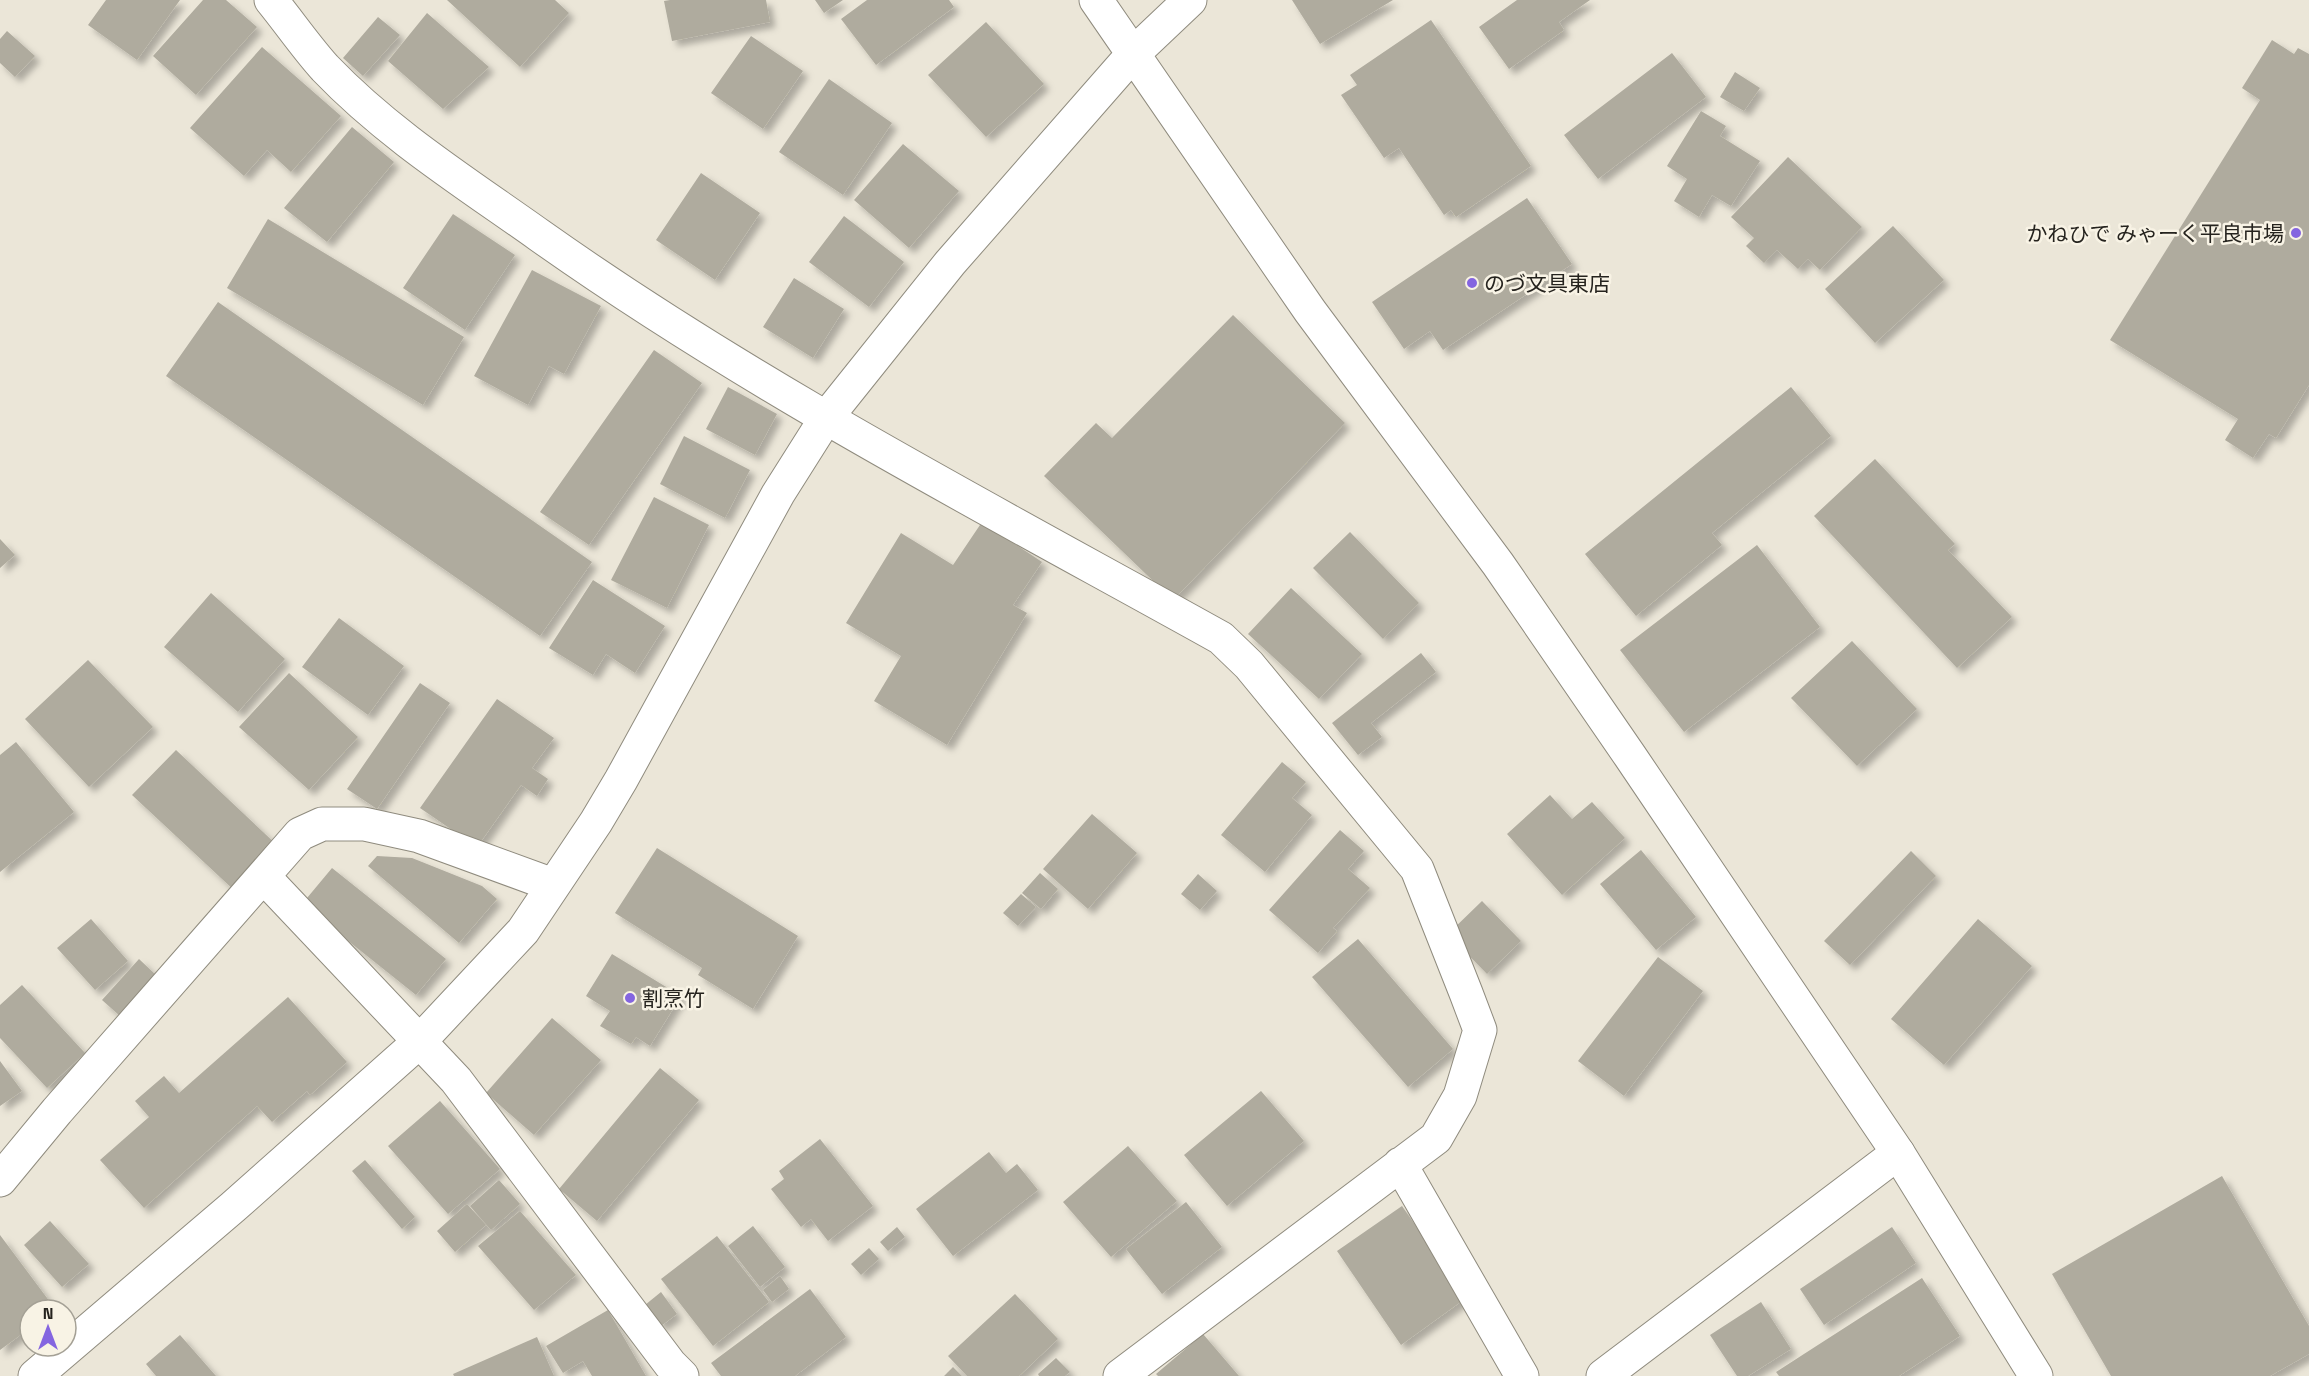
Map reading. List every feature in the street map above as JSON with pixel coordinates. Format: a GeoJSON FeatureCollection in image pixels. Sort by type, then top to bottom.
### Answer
{"type":"FeatureCollection","features":[{"type":"Feature","properties":{"kind":"street"},"geometry":{"type":"LineString","coordinates":[[271,0],[324,66],[357,99],[411,143],[618,291],[826,418],[1221,638],[1249,665],[1417,869],[1480,1030],[1460,1096],[1436,1138],[1120,1376]]}},
{"type":"Feature","properties":{"kind":"street"},"geometry":{"type":"LineString","coordinates":[[1096,0],[1310,310],[1504,574],[1898,1154],[2036,1376]]}},
{"type":"Feature","properties":{"kind":"street"},"geometry":{"type":"LineString","coordinates":[[35,1376],[233,1208],[420,1041],[523,932],[621,780],[778,494],[826,418],[950,263],[1133,54],[1190,0]]}},
{"type":"Feature","properties":{"kind":"street"},"geometry":{"type":"LineString","coordinates":[[0,1180],[209,936],[300,834],[322,824],[364,824],[419,836],[553,885]]}},
{"type":"Feature","properties":{"kind":"street"},"geometry":{"type":"LineString","coordinates":[[264,877],[456,1080],[670,1364],[682,1376]]}},
{"type":"Feature","properties":{"kind":"street"},"geometry":{"type":"LineString","coordinates":[[1603,1376],[1898,1154]]}},
{"type":"Feature","properties":{"kind":"street"},"geometry":{"type":"LineString","coordinates":[[1400,1164],[1522,1376]]}},
{"type":"Feature","properties":{"kind":"building"},"geometry":{"type":"Polygon","coordinates":[[[106,0],[180,0],[137,60],[88,25],[106,0]]]}},
{"type":"Feature","properties":{"kind":"building"},"geometry":{"type":"Polygon","coordinates":[[[203,0],[226,0],[257,27],[196,95],[153,56],[203,0]]]}},
{"type":"Feature","properties":{"kind":"building"},"geometry":{"type":"Polygon","coordinates":[[[447,0],[555,0],[569,13],[520,67],[447,0]]]}},
{"type":"Feature","properties":{"kind":"building"},"geometry":{"type":"Polygon","coordinates":[[[766,0],[770,22],[672,41],[664,1],[766,0]]]}},
{"type":"Feature","properties":{"kind":"building"},"geometry":{"type":"Polygon","coordinates":[[[815,0],[843,0],[824,13],[815,0]]]}},
{"type":"Feature","properties":{"kind":"building"},"geometry":{"type":"Polygon","coordinates":[[[867,0],[949,0],[954,7],[876,65],[841,19],[867,0]]]}},
{"type":"Feature","properties":{"kind":"building"},"geometry":{"type":"Polygon","coordinates":[[[1292,0],[1393,0],[1320,44],[1292,0]]]}},
{"type":"Feature","properties":{"kind":"building"},"geometry":{"type":"Polygon","coordinates":[[[1517,0],[1590,0],[1559,22],[1564,30],[1509,69],[1479,27],[1517,0]]]}},
{"type":"Feature","properties":{"kind":"building"},"geometry":{"type":"Polygon","coordinates":[[[427,13],[489,67],[443,109],[388,61],[427,13]]]}},
{"type":"Feature","properties":{"kind":"building"},"geometry":{"type":"Polygon","coordinates":[[[378,17],[400,35],[363,76],[343,58],[378,17]]]}},
{"type":"Feature","properties":{"kind":"building"},"geometry":{"type":"Polygon","coordinates":[[[1431,20],[1531,166],[1456,217],[1451,210],[1444,215],[1399,148],[1384,158],[1341,95],[1357,85],[1350,75],[1431,20]]]}},
{"type":"Feature","properties":{"kind":"building"},"geometry":{"type":"Polygon","coordinates":[[[986,22],[1044,84],[986,137],[928,75],[986,22]]]}},
{"type":"Feature","properties":{"kind":"building"},"geometry":{"type":"Polygon","coordinates":[[[7,31],[35,56],[15,77],[0,63],[0,39],[7,31]]]}},
{"type":"Feature","properties":{"kind":"building"},"geometry":{"type":"Polygon","coordinates":[[[751,36],[803,71],[763,129],[711,93],[751,36]]]}},
{"type":"Feature","properties":{"kind":"building"},"geometry":{"type":"Polygon","coordinates":[[[2272,40],[2294,54],[2298,48],[2309,54],[2309,385],[2276,438],[2269,434],[2253,458],[2225,440],[2238,419],[2110,340],[2260,100],[2242,88],[2272,40]]]}},
{"type":"Feature","properties":{"kind":"building"},"geometry":{"type":"Polygon","coordinates":[[[262,47],[341,116],[291,172],[267,150],[244,176],[190,128],[262,47]]]}},
{"type":"Feature","properties":{"kind":"building"},"geometry":{"type":"Polygon","coordinates":[[[1672,53],[1706,97],[1598,179],[1564,135],[1672,53]]]}},
{"type":"Feature","properties":{"kind":"building"},"geometry":{"type":"Polygon","coordinates":[[[1735,72],[1760,88],[1744,111],[1720,97],[1735,72]]]}},
{"type":"Feature","properties":{"kind":"building"},"geometry":{"type":"Polygon","coordinates":[[[829,79],[892,123],[843,195],[779,152],[829,79]]]}},
{"type":"Feature","properties":{"kind":"building"},"geometry":{"type":"Polygon","coordinates":[[[1701,111],[1726,126],[1720,136],[1760,161],[1731,206],[1712,195],[1699,217],[1674,201],[1687,179],[1667,166],[1701,111]]]}},
{"type":"Feature","properties":{"kind":"building"},"geometry":{"type":"Polygon","coordinates":[[[352,127],[394,162],[327,242],[284,208],[352,127]]]}},
{"type":"Feature","properties":{"kind":"building"},"geometry":{"type":"Polygon","coordinates":[[[903,144],[959,191],[909,248],[854,200],[903,144]]]}},
{"type":"Feature","properties":{"kind":"building"},"geometry":{"type":"Polygon","coordinates":[[[1788,157],[1862,227],[1820,270],[1808,259],[1798,269],[1777,250],[1764,263],[1746,246],[1754,238],[1731,217],[1788,157]]]}},
{"type":"Feature","properties":{"kind":"building"},"geometry":{"type":"Polygon","coordinates":[[[701,173],[760,213],[715,280],[656,240],[701,173]]]}},
{"type":"Feature","properties":{"kind":"building","name":"のづ文具東店"},"geometry":{"type":"Polygon","coordinates":[[[1527,198],[1572,264],[1443,350],[1430,331],[1404,349],[1372,302],[1527,198]]]}},
{"type":"Feature","properties":{"kind":"building"},"geometry":{"type":"Polygon","coordinates":[[[453,214],[515,255],[465,330],[403,288],[453,214]]]}},
{"type":"Feature","properties":{"kind":"building"},"geometry":{"type":"Polygon","coordinates":[[[844,216],[904,262],[869,307],[809,262],[844,216]]]}},
{"type":"Feature","properties":{"kind":"building"},"geometry":{"type":"Polygon","coordinates":[[[268,219],[464,337],[423,405],[227,288],[268,219]]]}},
{"type":"Feature","properties":{"kind":"building"},"geometry":{"type":"Polygon","coordinates":[[[1893,226],[1944,280],[1875,343],[1825,289],[1893,226]]]}},
{"type":"Feature","properties":{"kind":"building"},"geometry":{"type":"Polygon","coordinates":[[[532,270],[601,306],[564,374],[549,366],[528,405],[474,376],[532,270]]]}},
{"type":"Feature","properties":{"kind":"building"},"geometry":{"type":"Polygon","coordinates":[[[794,278],[844,309],[813,358],[763,327],[794,278]]]}},
{"type":"Feature","properties":{"kind":"building"},"geometry":{"type":"Polygon","coordinates":[[[218,302],[592,562],[540,636],[166,376],[218,302]]]}},
{"type":"Feature","properties":{"kind":"building"},"geometry":{"type":"Polygon","coordinates":[[[1233,315],[1345,423],[1173,600],[1044,476],[1096,423],[1112,438],[1233,315]]]}},
{"type":"Feature","properties":{"kind":"building"},"geometry":{"type":"Polygon","coordinates":[[[654,350],[702,383],[589,545],[540,512],[654,350]]]}},
{"type":"Feature","properties":{"kind":"building"},"geometry":{"type":"Polygon","coordinates":[[[728,387],[777,414],[755,455],[706,429],[728,387]]]}},
{"type":"Feature","properties":{"kind":"building"},"geometry":{"type":"Polygon","coordinates":[[[1791,387],[1831,436],[1712,533],[1722,545],[1636,616],[1585,554],[1791,387]]]}},
{"type":"Feature","properties":{"kind":"building"},"geometry":{"type":"Polygon","coordinates":[[[684,436],[750,470],[725,518],[660,484],[684,436]]]}},
{"type":"Feature","properties":{"kind":"building"},"geometry":{"type":"Polygon","coordinates":[[[1875,459],[1955,544],[1948,550],[2012,617],[1957,668],[1814,516],[1875,459]]]}},
{"type":"Feature","properties":{"kind":"building"},"geometry":{"type":"Polygon","coordinates":[[[654,497],[709,525],[667,608],[611,580],[654,497]]]}},
{"type":"Feature","properties":{"kind":"building"},"geometry":{"type":"Polygon","coordinates":[[[982,522],[1042,562],[1013,605],[1027,613],[947,745],[874,701],[901,656],[846,623],[901,533],[953,565],[982,522]]]}},
{"type":"Feature","properties":{"kind":"building"},"geometry":{"type":"Polygon","coordinates":[[[1350,532],[1419,603],[1383,639],[1313,568],[1350,532]]]}},
{"type":"Feature","properties":{"kind":"building"},"geometry":{"type":"Polygon","coordinates":[[[0,539],[15,555],[0,568],[0,539]]]}},
{"type":"Feature","properties":{"kind":"building"},"geometry":{"type":"Polygon","coordinates":[[[1757,545],[1820,627],[1684,732],[1620,650],[1757,545]]]}},
{"type":"Feature","properties":{"kind":"building"},"geometry":{"type":"Polygon","coordinates":[[[593,580],[665,626],[635,673],[606,654],[593,675],[549,648],[593,580]]]}},
{"type":"Feature","properties":{"kind":"building"},"geometry":{"type":"Polygon","coordinates":[[[1291,588],[1362,654],[1319,699],[1248,634],[1291,588]]]}},
{"type":"Feature","properties":{"kind":"building"},"geometry":{"type":"Polygon","coordinates":[[[211,593],[285,659],[238,712],[164,647],[211,593]]]}},
{"type":"Feature","properties":{"kind":"building"},"geometry":{"type":"Polygon","coordinates":[[[339,618],[404,666],[368,715],[302,667],[339,618]]]}},
{"type":"Feature","properties":{"kind":"building"},"geometry":{"type":"Polygon","coordinates":[[[1852,641],[1917,709],[1857,766],[1791,698],[1852,641]]]}},
{"type":"Feature","properties":{"kind":"building"},"geometry":{"type":"Polygon","coordinates":[[[1421,653],[1436,672],[1371,723],[1382,737],[1358,755],[1332,723],[1421,653]]]}},
{"type":"Feature","properties":{"kind":"building"},"geometry":{"type":"Polygon","coordinates":[[[88,660],[153,727],[89,787],[25,719],[88,660]]]}},
{"type":"Feature","properties":{"kind":"building"},"geometry":{"type":"Polygon","coordinates":[[[289,673],[358,737],[309,790],[239,727],[289,673]]]}},
{"type":"Feature","properties":{"kind":"building"},"geometry":{"type":"Polygon","coordinates":[[[420,683],[450,703],[377,809],[347,789],[420,683]]]}},
{"type":"Feature","properties":{"kind":"building"},"geometry":{"type":"Polygon","coordinates":[[[497,699],[554,738],[532,768],[548,779],[537,796],[521,785],[477,847],[420,808],[497,699]]]}},
{"type":"Feature","properties":{"kind":"building"},"geometry":{"type":"Polygon","coordinates":[[[16,742],[74,812],[0,872],[0,755],[16,742]]]}},
{"type":"Feature","properties":{"kind":"building"},"geometry":{"type":"Polygon","coordinates":[[[176,750],[279,847],[236,892],[132,795],[176,750]]]}},
{"type":"Feature","properties":{"kind":"building"},"geometry":{"type":"Polygon","coordinates":[[[1282,762],[1306,782],[1292,798],[1312,815],[1265,872],[1221,835],[1282,762]]]}},
{"type":"Feature","properties":{"kind":"building"},"geometry":{"type":"Polygon","coordinates":[[[1550,795],[1572,819],[1592,802],[1625,838],[1562,895],[1507,834],[1550,795]]]}},
{"type":"Feature","properties":{"kind":"building"},"geometry":{"type":"Polygon","coordinates":[[[1092,814],[1137,853],[1088,909],[1043,869],[1092,814]]]}},
{"type":"Feature","properties":{"kind":"building"},"geometry":{"type":"Polygon","coordinates":[[[1340,830],[1364,851],[1348,869],[1370,888],[1333,928],[1337,931],[1318,953],[1269,910],[1340,830]]]}},
{"type":"Feature","properties":{"kind":"building"},"geometry":{"type":"Polygon","coordinates":[[[657,848],[798,936],[753,1009],[698,975],[702,968],[615,913],[657,848]]]}},
{"type":"Feature","properties":{"kind":"building"},"geometry":{"type":"Polygon","coordinates":[[[1641,850],[1696,917],[1656,950],[1600,884],[1641,850]]]}},
{"type":"Feature","properties":{"kind":"building"},"geometry":{"type":"Polygon","coordinates":[[[1911,851],[1936,876],[1850,965],[1824,941],[1911,851]]]}},
{"type":"Feature","properties":{"kind":"building"},"geometry":{"type":"Polygon","coordinates":[[[377,856],[412,858],[482,886],[497,899],[459,943],[368,866],[377,856]]]}},
{"type":"Feature","properties":{"kind":"building"},"geometry":{"type":"Polygon","coordinates":[[[332,868],[446,959],[416,995],[302,904],[332,868]]]}},
{"type":"Feature","properties":{"kind":"building"},"geometry":{"type":"Polygon","coordinates":[[[1040,873],[1058,889],[1041,909],[1022,893],[1040,873]]]}},
{"type":"Feature","properties":{"kind":"building"},"geometry":{"type":"Polygon","coordinates":[[[1198,874],[1217,891],[1200,910],[1181,894],[1198,874]]]}},
{"type":"Feature","properties":{"kind":"building"},"geometry":{"type":"Polygon","coordinates":[[[1021,894],[1036,907],[1018,926],[1003,913],[1021,894]]]}},
{"type":"Feature","properties":{"kind":"building"},"geometry":{"type":"Polygon","coordinates":[[[1482,901],[1521,941],[1487,974],[1448,934],[1482,901]]]}},
{"type":"Feature","properties":{"kind":"building"},"geometry":{"type":"Polygon","coordinates":[[[91,919],[128,961],[95,990],[57,948],[91,919]]]}},
{"type":"Feature","properties":{"kind":"building"},"geometry":{"type":"Polygon","coordinates":[[[1978,919],[2032,966],[1944,1065],[1891,1019],[1978,919]]]}},
{"type":"Feature","properties":{"kind":"building"},"geometry":{"type":"Polygon","coordinates":[[[1358,939],[1453,1049],[1408,1087],[1312,977],[1358,939]]]}},
{"type":"Feature","properties":{"kind":"building"},"geometry":{"type":"Polygon","coordinates":[[[612,954],[681,996],[650,1046],[636,1037],[631,1044],[600,1026],[610,1011],[586,996],[612,954]]]}},
{"type":"Feature","properties":{"kind":"building"},"geometry":{"type":"Polygon","coordinates":[[[1658,957],[1703,991],[1624,1096],[1578,1061],[1658,957]]]}},
{"type":"Feature","properties":{"kind":"building"},"geometry":{"type":"Polygon","coordinates":[[[139,959],[157,976],[120,1016],[102,1000],[139,959]]]}},
{"type":"Feature","properties":{"kind":"building"},"geometry":{"type":"Polygon","coordinates":[[[22,985],[85,1053],[47,1088],[0,1038],[0,1005],[22,985]]]}},
{"type":"Feature","properties":{"kind":"building"},"geometry":{"type":"Polygon","coordinates":[[[288,997],[347,1062],[310,1095],[307,1091],[272,1122],[257,1106],[144,1208],[100,1160],[149,1117],[135,1101],[164,1076],[179,1093],[288,997]]]}},
{"type":"Feature","properties":{"kind":"building"},"geometry":{"type":"Polygon","coordinates":[[[552,1018],[601,1060],[534,1135],[486,1093],[552,1018]]]}},
{"type":"Feature","properties":{"kind":"building"},"geometry":{"type":"Polygon","coordinates":[[[0,1061],[22,1091],[0,1106],[0,1061]]]}},
{"type":"Feature","properties":{"kind":"building"},"geometry":{"type":"Polygon","coordinates":[[[660,1068],[699,1100],[597,1221],[559,1189],[660,1068]]]}},
{"type":"Feature","properties":{"kind":"building"},"geometry":{"type":"Polygon","coordinates":[[[1261,1091],[1304,1141],[1227,1206],[1184,1155],[1261,1091]]]}},
{"type":"Feature","properties":{"kind":"building"},"geometry":{"type":"Polygon","coordinates":[[[440,1101],[500,1169],[448,1214],[388,1146],[440,1101]]]}},
{"type":"Feature","properties":{"kind":"building"},"geometry":{"type":"Polygon","coordinates":[[[820,1139],[873,1206],[828,1241],[811,1219],[801,1227],[771,1189],[784,1179],[779,1171],[820,1139]]]}},
{"type":"Feature","properties":{"kind":"building"},"geometry":{"type":"Polygon","coordinates":[[[1128,1146],[1177,1201],[1111,1257],[1063,1202],[1128,1146]]]}},
{"type":"Feature","properties":{"kind":"building"},"geometry":{"type":"Polygon","coordinates":[[[989,1152],[1006,1173],[1017,1164],[1038,1190],[953,1256],[916,1209],[989,1152]]]}},
{"type":"Feature","properties":{"kind":"building"},"geometry":{"type":"Polygon","coordinates":[[[365,1160],[415,1217],[402,1229],[352,1171],[365,1160]]]}},
{"type":"Feature","properties":{"kind":"building"},"geometry":{"type":"Polygon","coordinates":[[[2222,1176],[2309,1326],[2309,1354],[2270,1376],[2111,1376],[2052,1274],[2222,1176]]]}},
{"type":"Feature","properties":{"kind":"building"},"geometry":{"type":"Polygon","coordinates":[[[499,1180],[520,1204],[491,1230],[470,1206],[499,1180]]]}},
{"type":"Feature","properties":{"kind":"building"},"geometry":{"type":"Polygon","coordinates":[[[1186,1202],[1222,1247],[1162,1294],[1126,1249],[1186,1202]]]}},
{"type":"Feature","properties":{"kind":"building"},"geometry":{"type":"Polygon","coordinates":[[[467,1204],[486,1225],[455,1252],[437,1231],[467,1204]]]}},
{"type":"Feature","properties":{"kind":"building"},"geometry":{"type":"Polygon","coordinates":[[[1402,1206],[1466,1298],[1401,1345],[1337,1251],[1402,1206]]]}},
{"type":"Feature","properties":{"kind":"building"},"geometry":{"type":"Polygon","coordinates":[[[520,1211],[576,1275],[534,1310],[478,1246],[520,1211]]]}},
{"type":"Feature","properties":{"kind":"building"},"geometry":{"type":"Polygon","coordinates":[[[50,1221],[89,1264],[62,1287],[24,1245],[50,1221]]]}},
{"type":"Feature","properties":{"kind":"building"},"geometry":{"type":"Polygon","coordinates":[[[753,1226],[785,1267],[760,1287],[728,1246],[753,1226]]]}},
{"type":"Feature","properties":{"kind":"building"},"geometry":{"type":"Polygon","coordinates":[[[897,1227],[905,1237],[888,1251],[880,1242],[897,1227]]]}},
{"type":"Feature","properties":{"kind":"building"},"geometry":{"type":"Polygon","coordinates":[[[1892,1227],[1916,1263],[1824,1325],[1800,1289],[1892,1227]]]}},
{"type":"Feature","properties":{"kind":"building"},"geometry":{"type":"Polygon","coordinates":[[[0,1235],[47,1298],[18,1298],[18,1337],[0,1350],[0,1235]]]}},
{"type":"Feature","properties":{"kind":"building"},"geometry":{"type":"Polygon","coordinates":[[[717,1236],[769,1302],[713,1346],[661,1279],[717,1236]]]}},
{"type":"Feature","properties":{"kind":"building"},"geometry":{"type":"Polygon","coordinates":[[[869,1248],[879,1259],[861,1275],[851,1264],[869,1248]]]}},
{"type":"Feature","properties":{"kind":"building"},"geometry":{"type":"Polygon","coordinates":[[[780,1276],[789,1289],[772,1302],[763,1290],[780,1276]]]}},
{"type":"Feature","properties":{"kind":"building"},"geometry":{"type":"Polygon","coordinates":[[[1922,1278],[1960,1336],[1899,1376],[1779,1376],[1776,1372],[1922,1278]]]}},
{"type":"Feature","properties":{"kind":"building"},"geometry":{"type":"Polygon","coordinates":[[[810,1289],[846,1337],[795,1376],[721,1376],[711,1363],[810,1289]]]}},
{"type":"Feature","properties":{"kind":"building"},"geometry":{"type":"Polygon","coordinates":[[[661,1292],[677,1314],[661,1326],[645,1305],[661,1292]]]}},
{"type":"Feature","properties":{"kind":"building"},"geometry":{"type":"Polygon","coordinates":[[[1015,1294],[1058,1339],[1019,1376],[967,1376],[948,1356],[1015,1294]]]}},
{"type":"Feature","properties":{"kind":"building"},"geometry":{"type":"Polygon","coordinates":[[[1761,1302],[1791,1349],[1748,1376],[1737,1376],[1710,1335],[1761,1302]]]}},
{"type":"Feature","properties":{"kind":"building"},"geometry":{"type":"Polygon","coordinates":[[[608,1310],[646,1376],[592,1376],[583,1361],[563,1373],[546,1346],[608,1310]]]}},
{"type":"Feature","properties":{"kind":"building"},"geometry":{"type":"Polygon","coordinates":[[[1203,1334],[1239,1376],[1158,1376],[1156,1374],[1203,1334]]]}},
{"type":"Feature","properties":{"kind":"building"},"geometry":{"type":"Polygon","coordinates":[[[180,1335],[216,1376],[156,1376],[146,1364],[180,1335]]]}},
{"type":"Feature","properties":{"kind":"building"},"geometry":{"type":"Polygon","coordinates":[[[537,1337],[554,1376],[454,1376],[453,1374],[537,1337]]]}},
{"type":"Feature","properties":{"kind":"building"},"geometry":{"type":"Polygon","coordinates":[[[1056,1358],[1070,1372],[1065,1376],[1039,1376],[1038,1374],[1056,1358]]]}},
{"type":"Feature","properties":{"kind":"building"},"geometry":{"type":"Polygon","coordinates":[[[953,1367],[962,1376],[944,1376],[953,1367]]]}},
{"type":"Feature","properties":{"kind":"place","name":"かねひで みゃーく平良市場"},"geometry":{"type":"Point","coordinates":[2296,233]}},
{"type":"Feature","properties":{"kind":"place","name":"のづ文具東店"},"geometry":{"type":"Point","coordinates":[1472,283]}},
{"type":"Feature","properties":{"kind":"place","name":"割烹竹"},"geometry":{"type":"Point","coordinates":[630,998]}}]}
